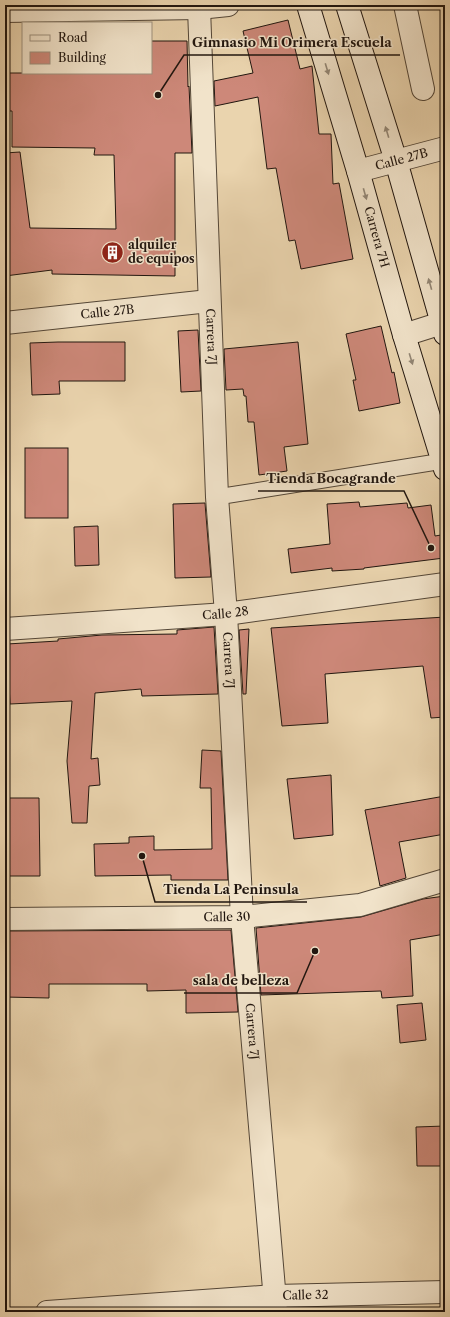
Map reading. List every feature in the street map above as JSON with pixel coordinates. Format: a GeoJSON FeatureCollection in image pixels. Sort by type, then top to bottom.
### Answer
{"type":"FeatureCollection","features":[{"type":"Feature","properties":{"kind":"street"},"geometry":{"type":"LineString","coordinates":[[5,11],[199,8],[228,5]]}},
{"type":"Feature","properties":{"kind":"street","name":"Carrera 7H"},"geometry":{"type":"LineString","coordinates":[[308,5],[358,171],[404,334],[444,465]]}},
{"type":"Feature","properties":{"kind":"street"},"geometry":{"type":"LineString","coordinates":[[347,5],[396,161],[444,327],[404,334]]}},
{"type":"Feature","properties":{"kind":"street"},"geometry":{"type":"LineString","coordinates":[[405,5],[424,89]]}},
{"type":"Feature","properties":{"kind":"street","name":"Carrera 7J"},"geometry":{"type":"LineString","coordinates":[[199,8],[217,497],[226,614],[242,917],[276,1304]]}},
{"type":"Feature","properties":{"kind":"street","name":"Calle 27B"},"geometry":{"type":"LineString","coordinates":[[358,171],[445,148]]}},
{"type":"Feature","properties":{"kind":"street","name":"Calle 27B"},"geometry":{"type":"LineString","coordinates":[[5,323],[209,301]]}},
{"type":"Feature","properties":{"kind":"street","name":"Calle 28"},"geometry":{"type":"LineString","coordinates":[[5,629],[226,614],[445,584]]}},
{"type":"Feature","properties":{"kind":"street","name":"Calle 30"},"geometry":{"type":"LineString","coordinates":[[5,919],[242,917],[360,905],[445,880]]}},
{"type":"Feature","properties":{"kind":"street","name":"Calle 32"},"geometry":{"type":"LineString","coordinates":[[47,1312],[276,1304],[445,1292]]}},
{"type":"Feature","properties":{"kind":"lane"},"geometry":{"type":"LineString","coordinates":[[217,497],[444,465]]}},
{"type":"Feature","properties":{"kind":"building"},"geometry":{"type":"Polygon","coordinates":[[[288,20],[300,69],[312,66],[319,134],[331,134],[333,184],[339,183],[353,259],[301,269],[295,240],[289,241],[276,168],[267,169],[258,97],[215,106],[214,81],[253,73],[243,31],[288,20]]]}},
{"type":"Feature","properties":{"kind":"building"},"geometry":{"type":"Polygon","coordinates":[[[152,41],[187,41],[192,153],[175,153],[175,276],[52,274],[52,270],[5,276],[5,153],[20,152],[30,228],[116,229],[114,155],[94,155],[95,148],[12,147],[12,111],[5,111],[5,73],[152,74],[152,41]]]}},
{"type":"Feature","properties":{"kind":"building"},"geometry":{"type":"Polygon","coordinates":[[[381,326],[392,373],[394,372],[400,403],[359,411],[353,380],[356,380],[346,334],[381,326]]]}},
{"type":"Feature","properties":{"kind":"building"},"geometry":{"type":"Polygon","coordinates":[[[198,330],[201,391],[181,392],[178,331],[198,330]]]}},
{"type":"Feature","properties":{"kind":"building"},"geometry":{"type":"Polygon","coordinates":[[[125,342],[125,381],[59,381],[60,394],[32,395],[30,343],[125,342]]]}},
{"type":"Feature","properties":{"kind":"building"},"geometry":{"type":"Polygon","coordinates":[[[298,342],[308,444],[284,447],[287,471],[259,475],[254,422],[248,422],[246,396],[244,396],[243,389],[226,390],[224,349],[298,342]]]}},
{"type":"Feature","properties":{"kind":"building"},"geometry":{"type":"Polygon","coordinates":[[[25,448],[68,448],[68,518],[25,518],[25,448]]]}},
{"type":"Feature","properties":{"kind":"building"},"geometry":{"type":"Polygon","coordinates":[[[359,502],[360,507],[407,503],[408,508],[431,505],[435,536],[441,535],[444,558],[364,569],[332,571],[332,568],[291,573],[288,549],[330,544],[327,504],[359,502]]]}},
{"type":"Feature","properties":{"kind":"building"},"geometry":{"type":"Polygon","coordinates":[[[205,503],[211,577],[175,578],[173,504],[205,503]]]}},
{"type":"Feature","properties":{"kind":"building"},"geometry":{"type":"Polygon","coordinates":[[[98,526],[99,565],[75,566],[74,527],[98,526]]]}},
{"type":"Feature","properties":{"kind":"building"},"geometry":{"type":"Polygon","coordinates":[[[445,617],[445,717],[431,718],[423,666],[325,674],[328,723],[282,726],[271,628],[445,617]]]}},
{"type":"Feature","properties":{"kind":"building"},"geometry":{"type":"Polygon","coordinates":[[[214,627],[218,694],[142,696],[141,689],[95,693],[91,759],[98,758],[100,785],[89,786],[87,823],[72,823],[67,761],[72,701],[10,704],[7,644],[58,641],[58,639],[102,635],[177,634],[177,630],[214,627]]]}},
{"type":"Feature","properties":{"kind":"building"},"geometry":{"type":"Polygon","coordinates":[[[249,629],[246,694],[243,694],[239,630],[249,629]]]}},
{"type":"Feature","properties":{"kind":"building"},"geometry":{"type":"Polygon","coordinates":[[[202,750],[221,751],[228,880],[171,880],[171,875],[95,876],[94,844],[129,843],[129,837],[154,836],[154,850],[212,849],[211,788],[200,788],[202,750]]]}},
{"type":"Feature","properties":{"kind":"building"},"geometry":{"type":"Polygon","coordinates":[[[331,775],[333,835],[294,839],[287,779],[331,775]]]}},
{"type":"Feature","properties":{"kind":"building"},"geometry":{"type":"Polygon","coordinates":[[[445,796],[445,834],[399,842],[406,878],[380,886],[365,810],[445,796]]]}},
{"type":"Feature","properties":{"kind":"building"},"geometry":{"type":"Polygon","coordinates":[[[5,798],[39,798],[40,876],[5,876],[5,798]]]}},
{"type":"Feature","properties":{"kind":"building"},"geometry":{"type":"Polygon","coordinates":[[[445,896],[445,934],[410,940],[413,996],[382,998],[381,991],[261,995],[256,928],[361,917],[423,899],[445,896]]]}},
{"type":"Feature","properties":{"kind":"building"},"geometry":{"type":"Polygon","coordinates":[[[231,930],[238,1012],[186,1013],[186,990],[147,991],[147,984],[49,984],[49,998],[5,997],[5,931],[231,930]]]}},
{"type":"Feature","properties":{"kind":"building"},"geometry":{"type":"Polygon","coordinates":[[[422,1003],[426,1040],[400,1043],[397,1005],[422,1003]]]}},
{"type":"Feature","properties":{"kind":"building"},"geometry":{"type":"Polygon","coordinates":[[[445,1126],[445,1166],[417,1166],[416,1127],[445,1126]]]}},
{"type":"Feature","properties":{"kind":"place","name":"Gimnasio Mi Orimera Escuela"},"geometry":{"type":"Point","coordinates":[158,95]}},
{"type":"Feature","properties":{"kind":"place","name":"alquiler de equipos"},"geometry":{"type":"Point","coordinates":[113,252]}},
{"type":"Feature","properties":{"kind":"place","name":"Tienda Bocagrande"},"geometry":{"type":"Point","coordinates":[431,548]}},
{"type":"Feature","properties":{"kind":"place","name":"Tienda La Peninsula"},"geometry":{"type":"Point","coordinates":[142,856]}},
{"type":"Feature","properties":{"kind":"place","name":"sala de belleza"},"geometry":{"type":"Point","coordinates":[315,951]}}]}
